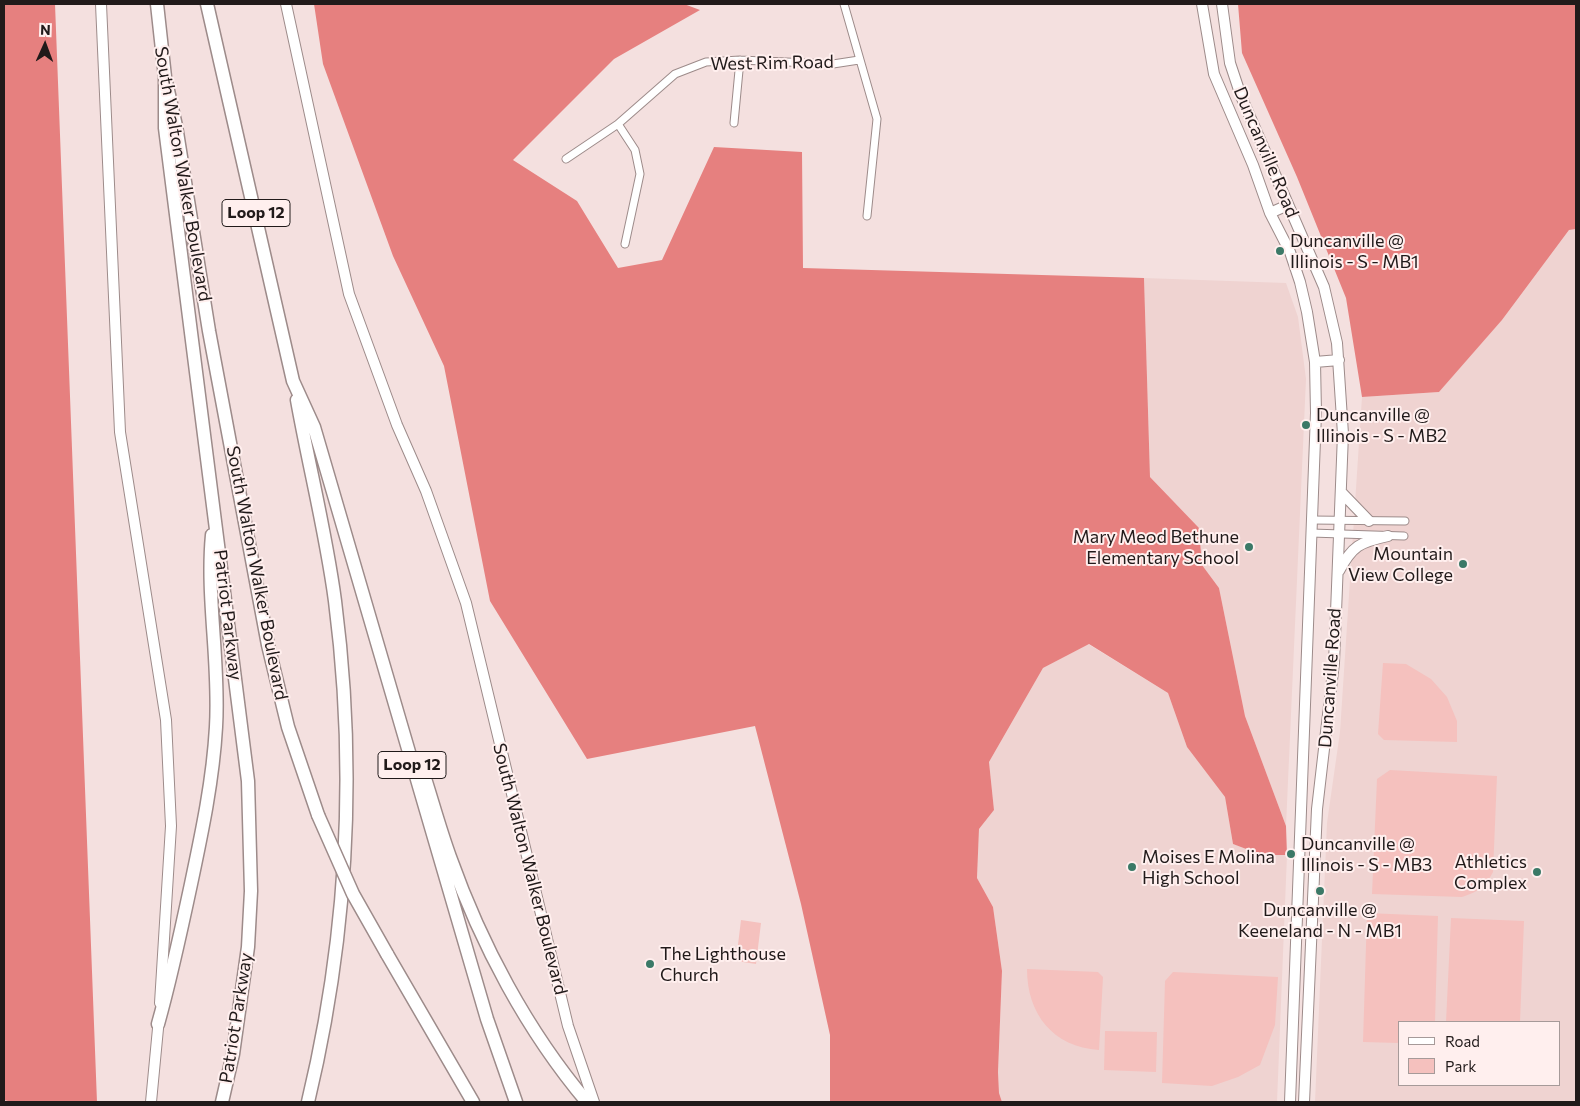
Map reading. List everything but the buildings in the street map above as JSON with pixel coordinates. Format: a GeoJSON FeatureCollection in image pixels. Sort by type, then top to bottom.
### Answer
{"type":"FeatureCollection","features":[{"type":"Feature","properties":{"kind":"highway","name":"South Walton Walker Boulevard"},"geometry":{"type":"LineString","coordinates":[[157,4],[165,77],[176,126],[209,331],[268,645],[288,727],[318,814],[353,894],[473,1102]]}},
{"type":"Feature","properties":{"kind":"highway","name":"Loop 12"},"geometry":{"type":"LineString","coordinates":[[207,4],[293,381],[314,427],[487,1019],[516,1102]]}},
{"type":"Feature","properties":{"kind":"highway","name":"Patriot Parkway"},"geometry":{"type":"LineString","coordinates":[[165,77],[165,128],[242,727],[251,836],[248,947],[233,1054],[222,1102]]}},
{"type":"Feature","properties":{"kind":"highway"},"geometry":{"type":"LineString","coordinates":[[293,381],[326,544],[335,599],[342,656],[348,763],[342,902],[336,955],[328,1008],[308,1102]]}},
{"type":"Feature","properties":{"kind":"highway"},"geometry":{"type":"LineString","coordinates":[[158,1024],[170,980],[198,851],[214,761],[217,672],[209,564],[214,512]]}},
{"type":"Feature","properties":{"kind":"highway"},"geometry":{"type":"LineString","coordinates":[[392,694],[413,740],[450,856],[487,945],[526,1017],[586,1102]]}},
{"type":"Feature","properties":{"kind":"main road"},"geometry":{"type":"LineString","coordinates":[[101,4],[120,432],[166,720],[171,826],[151,1102]]}},
{"type":"Feature","properties":{"kind":"main road","name":"South Walton Walker Boulevard"},"geometry":{"type":"LineString","coordinates":[[286,4],[349,294],[397,425],[426,491],[466,603],[568,1026],[594,1102]]}},
{"type":"Feature","properties":{"kind":"main road","name":"Duncanville Road"},"geometry":{"type":"LineString","coordinates":[[1202,4],[1214,74],[1253,165],[1270,213],[1290,252],[1300,282],[1308,312],[1315,362],[1316,413],[1290,1102]]}},
{"type":"Feature","properties":{"kind":"main road","name":"Duncanville Road"},"geometry":{"type":"LineString","coordinates":[[1222,4],[1229,52],[1241,96],[1324,288],[1333,320],[1339,360],[1343,434],[1333,687],[1317,809],[1304,1102]]}},
{"type":"Feature","properties":{"kind":"main road"},"geometry":{"type":"LineString","coordinates":[[1210,57],[1229,52]]}},
{"type":"Feature","properties":{"kind":"main road"},"geometry":{"type":"LineString","coordinates":[[1270,213],[1288,205]]}},
{"type":"Feature","properties":{"kind":"main road"},"geometry":{"type":"LineString","coordinates":[[1315,362],[1339,360]]}},
{"type":"Feature","properties":{"kind":"main road"},"geometry":{"type":"LineString","coordinates":[[1341,492],[1369,520]]}},
{"type":"Feature","properties":{"kind":"main road"},"geometry":{"type":"LineString","coordinates":[[1337,574],[1349,552],[1365,541],[1388,536]]}},
{"type":"Feature","properties":{"kind":"street"},"geometry":{"type":"LineString","coordinates":[[844,4],[878,119],[867,216]]}},
{"type":"Feature","properties":{"kind":"street"},"geometry":{"type":"LineString","coordinates":[[734,124],[740,60]]}},
{"type":"Feature","properties":{"kind":"street","name":"West Rim Road"},"geometry":{"type":"LineString","coordinates":[[566,159],[618,124],[675,74],[706,62],[740,60],[833,64],[860,60]]}},
{"type":"Feature","properties":{"kind":"street"},"geometry":{"type":"LineString","coordinates":[[618,124],[635,150],[640,174],[625,244]]}},
{"type":"Feature","properties":{"kind":"street"},"geometry":{"type":"LineString","coordinates":[[1311,520],[1405,521]]}},
{"type":"Feature","properties":{"kind":"street"},"geometry":{"type":"LineString","coordinates":[[1311,533],[1404,536]]}},
{"type":"Feature","properties":{"kind":"shaded area"},"geometry":{"type":"Polygon","coordinates":[[[4,4],[55,4],[97,1102],[12,1102],[4,1100],[4,4]]]}},
{"type":"Feature","properties":{"kind":"shaded area"},"geometry":{"type":"Polygon","coordinates":[[[314,4],[684,4],[700,10],[614,59],[513,160],[577,201],[618,268],[662,260],[714,147],[802,152],[803,268],[1144,278],[1150,477],[1199,528],[1202,565],[1219,588],[1245,716],[1286,826],[1287,855],[1262,855],[1233,844],[1225,797],[1187,747],[1168,693],[1089,644],[1043,668],[989,762],[994,810],[979,829],[977,878],[993,907],[1002,971],[998,1072],[999,1093],[1002,1102],[830,1102],[830,1035],[801,904],[755,726],[587,759],[490,601],[444,366],[393,256],[323,64],[314,4]]]}},
{"type":"Feature","properties":{"kind":"shaded area"},"geometry":{"type":"Polygon","coordinates":[[[1238,4],[1576,4],[1576,229],[1569,230],[1502,320],[1439,392],[1362,397],[1346,298],[1297,177],[1242,53],[1238,4]]]}},
{"type":"Feature","properties":{"kind":"shaded area","name":"Mountain View College"},"geometry":{"type":"Polygon","coordinates":[[[1576,229],[1576,1102],[1315,1102],[1327,823],[1340,732],[1362,397],[1439,392],[1502,320],[1569,230],[1576,229]]]}},
{"type":"Feature","properties":{"kind":"shaded area","name":"Mary Meod Bethune Elementary School"},"geometry":{"type":"Polygon","coordinates":[[[1144,278],[1286,283],[1298,317],[1306,379],[1286,826],[1245,716],[1219,588],[1202,565],[1199,528],[1150,477],[1144,278]]]}},
{"type":"Feature","properties":{"kind":"shaded area","name":"Moises E Molina High School"},"geometry":{"type":"Polygon","coordinates":[[[1088,644],[1168,693],[1187,747],[1225,797],[1233,844],[1262,855],[1287,855],[1277,1102],[1002,1102],[999,1093],[998,1072],[1002,971],[993,907],[977,878],[979,829],[994,810],[989,762],[1043,668],[1088,644]]]}},
{"type":"Feature","properties":{"kind":"green space"},"geometry":{"type":"Polygon","coordinates":[[[1383,663],[1406,664],[1431,679],[1447,697],[1457,721],[1457,742],[1384,740],[1378,734],[1383,663]]]}},
{"type":"Feature","properties":{"kind":"green space"},"geometry":{"type":"Polygon","coordinates":[[[1390,770],[1497,776],[1493,872],[1487,882],[1480,888],[1462,897],[1372,894],[1377,779],[1390,770]]]}},
{"type":"Feature","properties":{"kind":"green space"},"geometry":{"type":"Polygon","coordinates":[[[1367,913],[1438,916],[1435,1021],[1398,1021],[1398,1043],[1363,1042],[1367,913]]]}},
{"type":"Feature","properties":{"kind":"green space"},"geometry":{"type":"Polygon","coordinates":[[[1451,918],[1524,921],[1520,1021],[1446,1021],[1451,918]]]}},
{"type":"Feature","properties":{"kind":"green space"},"geometry":{"type":"Polygon","coordinates":[[[741,920],[761,923],[756,964],[736,961],[741,920]]]}},
{"type":"Feature","properties":{"kind":"green space"},"geometry":{"type":"Polygon","coordinates":[[[1027,969],[1098,972],[1103,977],[1099,1050],[1083,1048],[1068,1042],[1056,1035],[1046,1025],[1038,1014],[1032,1000],[1028,985],[1027,969]]]}},
{"type":"Feature","properties":{"kind":"green space"},"geometry":{"type":"Polygon","coordinates":[[[1173,972],[1278,977],[1275,1025],[1260,1065],[1238,1077],[1212,1086],[1162,1083],[1165,981],[1173,972]]]}},
{"type":"Feature","properties":{"kind":"green space"},"geometry":{"type":"Polygon","coordinates":[[[1105,1031],[1157,1032],[1156,1072],[1104,1070],[1105,1031]]]}},
{"type":"Feature","properties":{"kind":"place","name":"Duncanville @ Illinois - S - MB1"},"geometry":{"type":"Point","coordinates":[1280,251]}},
{"type":"Feature","properties":{"kind":"place","name":"Duncanville @ Illinois - S - MB2"},"geometry":{"type":"Point","coordinates":[1306,425]}},
{"type":"Feature","properties":{"kind":"place","name":"Mary Meod Bethune Elementary School"},"geometry":{"type":"Point","coordinates":[1249,547]}},
{"type":"Feature","properties":{"kind":"place","name":"Mountain View College"},"geometry":{"type":"Point","coordinates":[1463,564]}},
{"type":"Feature","properties":{"kind":"place","name":"Duncanville @ Illinois - S - MB3"},"geometry":{"type":"Point","coordinates":[1291,854]}},
{"type":"Feature","properties":{"kind":"place","name":"Moises E Molina High School"},"geometry":{"type":"Point","coordinates":[1132,867]}},
{"type":"Feature","properties":{"kind":"place","name":"Athletics Complex"},"geometry":{"type":"Point","coordinates":[1537,872]}},
{"type":"Feature","properties":{"kind":"place","name":"Duncanville @ Keeneland - N - MB1"},"geometry":{"type":"Point","coordinates":[1320,891]}},
{"type":"Feature","properties":{"kind":"place","name":"The Lighthouse Church"},"geometry":{"type":"Point","coordinates":[650,964]}}]}
